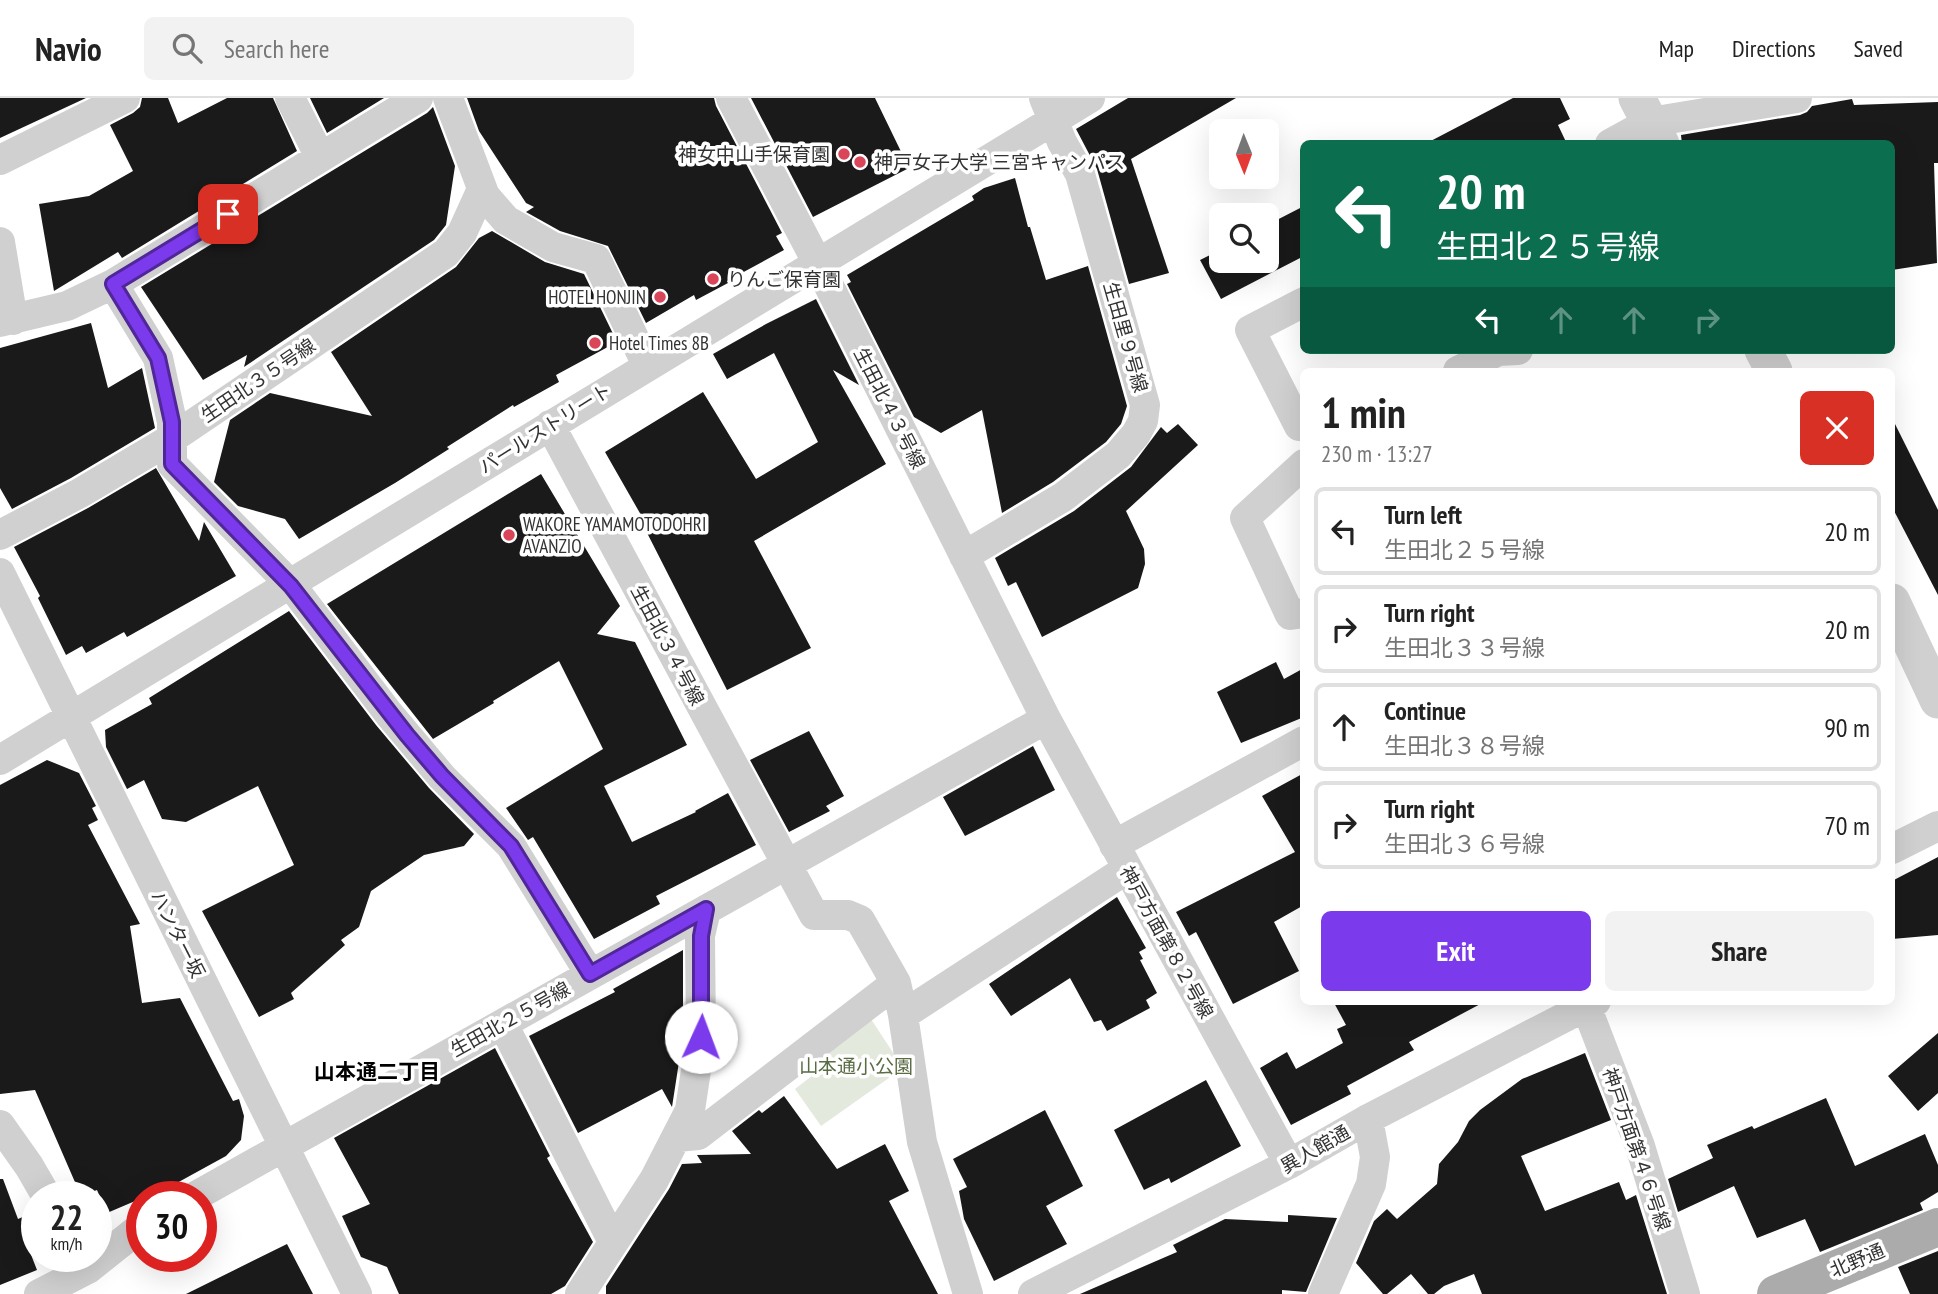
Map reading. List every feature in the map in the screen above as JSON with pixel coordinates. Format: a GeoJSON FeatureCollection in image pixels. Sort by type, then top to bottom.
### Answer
{"type":"FeatureCollection","features":[{"type":"Feature","properties":{"kind":"main road","name":"北野通"},"geometry":{"type":"LineString","coordinates":[[1776,1294],[1938,1227]]}},
{"type":"Feature","properties":{"kind":"street"},"geometry":{"type":"LineString","coordinates":[[0,160],[124,98]]}},
{"type":"Feature","properties":{"kind":"street"},"geometry":{"type":"LineString","coordinates":[[290,98],[320,158]]}},
{"type":"Feature","properties":{"kind":"street"},"geometry":{"type":"LineString","coordinates":[[0,242],[6,321],[67,306],[113,284],[418,98]]}},
{"type":"Feature","properties":{"kind":"street"},"geometry":{"type":"LineString","coordinates":[[448,98],[485,196],[506,220],[553,247],[596,259],[647,365]]}},
{"type":"Feature","properties":{"kind":"street","name":"生田北４３号線"},"geometry":{"type":"LineString","coordinates":[[731,98],[817,262],[1046,719]]}},
{"type":"Feature","properties":{"kind":"street","name":"パールストリート"},"geometry":{"type":"LineString","coordinates":[[0,760],[291,586],[817,262],[1048,109],[1090,98]]}},
{"type":"Feature","properties":{"kind":"street"},"geometry":{"type":"LineString","coordinates":[[1617,140],[1650,121],[1797,98]]}},
{"type":"Feature","properties":{"kind":"street","name":"生田里９号線"},"geometry":{"type":"LineString","coordinates":[[964,556],[1063,497],[1118,455],[1143,421],[1145,405],[1080,174],[1048,109]]}},
{"type":"Feature","properties":{"kind":"street","name":"生田北３５号線"},"geometry":{"type":"LineString","coordinates":[[0,535],[80,493],[171,439],[446,253],[462,233],[482,190]]}},
{"type":"Feature","properties":{"kind":"street"},"geometry":{"type":"LineString","coordinates":[[113,284],[158,358],[172,422],[172,464],[291,586],[407,735],[442,776],[511,846],[590,974]]}},
{"type":"Feature","properties":{"kind":"street"},"geometry":{"type":"LineString","coordinates":[[1299,426],[1250,330],[1300,304]]}},
{"type":"Feature","properties":{"kind":"street"},"geometry":{"type":"LineString","coordinates":[[1464,368],[1492,354]]}},
{"type":"Feature","properties":{"kind":"street","name":"生田北３４号線"},"geometry":{"type":"LineString","coordinates":[[550,425],[814,915],[848,915],[860,920],[896,983]]}},
{"type":"Feature","properties":{"kind":"street"},"geometry":{"type":"LineString","coordinates":[[1300,468],[1245,518],[1290,615],[1300,614]]}},
{"type":"Feature","properties":{"kind":"street","name":"ハンター坂"},"geometry":{"type":"LineString","coordinates":[[0,573],[357,1294]]}},
{"type":"Feature","properties":{"kind":"street"},"geometry":{"type":"LineString","coordinates":[[1895,608],[1938,700]]}},
{"type":"Feature","properties":{"kind":"street","name":"生田北２５号線"},"geometry":{"type":"LineString","coordinates":[[217,1184],[1046,719]]}},
{"type":"Feature","properties":{"kind":"street","name":"神戸方面第８２号線"},"geometry":{"type":"LineString","coordinates":[[1046,719],[1289,1164]]}},
{"type":"Feature","properties":{"kind":"street"},"geometry":{"type":"LineString","coordinates":[[903,1015],[1121,857],[1300,744]]}},
{"type":"Feature","properties":{"kind":"street"},"geometry":{"type":"LineString","coordinates":[[1895,848],[1938,826]]}},
{"type":"Feature","properties":{"kind":"street"},"geometry":{"type":"LineString","coordinates":[[580,1294],[654,1180],[690,1110],[701,1037],[701,936],[706,909]]}},
{"type":"Feature","properties":{"kind":"street"},"geometry":{"type":"LineString","coordinates":[[677,1137],[698,1135],[896,983],[922,1142],[968,1294]]}},
{"type":"Feature","properties":{"kind":"street","name":"異人館通"},"geometry":{"type":"LineString","coordinates":[[1034,1294],[1289,1164],[1368,1119],[1587,1005]]}},
{"type":"Feature","properties":{"kind":"street","name":"神戸方面第４６号線"},"geometry":{"type":"LineString","coordinates":[[1592,1005],[1640,1146],[1685,1294]]}},
{"type":"Feature","properties":{"kind":"street"},"geometry":{"type":"LineString","coordinates":[[502,1024],[613,1242]]}},
{"type":"Feature","properties":{"kind":"street"},"geometry":{"type":"LineString","coordinates":[[1323,1294],[1371,1184],[1375,1157],[1368,1119]]}},
{"type":"Feature","properties":{"kind":"street"},"geometry":{"type":"LineString","coordinates":[[0,1125],[38,1181]]}},
{"type":"Feature","properties":{"kind":"street"},"geometry":{"type":"LineString","coordinates":[[38,1294],[90,1273],[126,1240]]}},
{"type":"Feature","properties":{"kind":"green space","name":"山本通小公園"},"geometry":{"type":"Polygon","coordinates":[[[871,1019],[903,1068],[821,1126],[795,1089],[817,1072],[811,1062],[871,1019]]]}},
{"type":"Feature","properties":{"kind":"building"},"geometry":{"type":"Polygon","coordinates":[[[0,98],[86,98],[0,138],[0,98]]]}},
{"type":"Feature","properties":{"kind":"building"},"geometry":{"type":"Polygon","coordinates":[[[142,98],[168,98],[178,123],[227,98],[273,98],[297,151],[122,258],[118,252],[54,291],[39,204],[89,196],[133,171],[110,125],[133,113],[140,107],[142,98]]]}},
{"type":"Feature","properties":{"kind":"building"},"geometry":{"type":"Polygon","coordinates":[[[310,98],[384,98],[327,133],[310,98]]]}},
{"type":"Feature","properties":{"kind":"building"},"geometry":{"type":"Polygon","coordinates":[[[467,98],[714,98],[782,233],[776,236],[784,250],[696,300],[694,295],[646,323],[608,246],[560,231],[526,212],[534,207],[526,203],[479,131],[467,98]]]}},
{"type":"Feature","properties":{"kind":"building","name":"神戸女子大学 三宮キャンパス"},"geometry":{"type":"Polygon","coordinates":[[[751,98],[875,98],[909,168],[813,217],[751,98]]]}},
{"type":"Feature","properties":{"kind":"building"},"geometry":{"type":"Polygon","coordinates":[[[1128,98],[1236,98],[1131,159],[1169,273],[1129,284],[1097,169],[1076,129],[1128,98]]]}},
{"type":"Feature","properties":{"kind":"building"},"geometry":{"type":"Polygon","coordinates":[[[1513,98],[1560,98],[1570,119],[1558,125],[1565,140],[1433,140],[1513,98]]]}},
{"type":"Feature","properties":{"kind":"building"},"geometry":{"type":"Polygon","coordinates":[[[1852,99],[1854,105],[1938,102],[1938,163],[1934,163],[1937,263],[1895,270],[1895,140],[1682,140],[1681,135],[1800,115],[1812,106],[1852,99]]]}},
{"type":"Feature","properties":{"kind":"building"},"geometry":{"type":"Polygon","coordinates":[[[433,107],[455,166],[446,225],[434,240],[244,367],[247,355],[203,380],[141,287],[433,107]]]}},
{"type":"Feature","properties":{"kind":"building"},"geometry":{"type":"Polygon","coordinates":[[[1015,178],[1046,280],[1088,266],[1127,406],[1121,424],[1106,442],[1053,482],[1002,513],[982,410],[941,433],[914,417],[847,284],[851,282],[847,275],[974,200],[972,196],[984,188],[1015,178]]]}},
{"type":"Feature","properties":{"kind":"building"},"geometry":{"type":"Polygon","coordinates":[[[1300,208],[1300,258],[1279,269],[1279,219],[1300,208]]]}},
{"type":"Feature","properties":{"kind":"building"},"geometry":{"type":"Polygon","coordinates":[[[492,231],[545,262],[584,274],[617,342],[556,375],[559,382],[514,407],[513,405],[395,483],[299,539],[285,519],[238,506],[214,482],[230,420],[270,393],[372,416],[331,352],[456,267],[479,238],[492,231]]]}},
{"type":"Feature","properties":{"kind":"building"},"geometry":{"type":"Polygon","coordinates":[[[1209,256],[1209,273],[1271,273],[1221,299],[1200,260],[1209,256]]]}},
{"type":"Feature","properties":{"kind":"building"},"geometry":{"type":"Polygon","coordinates":[[[816,299],[859,385],[833,370],[886,464],[754,541],[811,648],[727,690],[642,523],[645,522],[605,452],[703,392],[756,479],[818,442],[774,353],[727,379],[713,354],[816,299]]]}},
{"type":"Feature","properties":{"kind":"building"},"geometry":{"type":"Polygon","coordinates":[[[91,323],[108,388],[142,368],[155,428],[71,478],[12,509],[0,488],[0,348],[91,323]]]}},
{"type":"Feature","properties":{"kind":"building"},"geometry":{"type":"Polygon","coordinates":[[[1178,424],[1198,445],[1126,511],[1144,549],[1145,564],[1138,588],[1042,637],[1016,582],[1008,586],[995,558],[1074,511],[1131,467],[1161,427],[1167,433],[1178,424]]]}},
{"type":"Feature","properties":{"kind":"building"},"geometry":{"type":"Polygon","coordinates":[[[1895,424],[1938,510],[1938,595],[1895,513],[1895,424]]]}},
{"type":"Feature","properties":{"kind":"building"},"geometry":{"type":"Polygon","coordinates":[[[156,468],[199,541],[204,522],[236,576],[127,637],[124,632],[86,653],[82,646],[66,655],[38,598],[40,596],[14,547],[156,468]]]}},
{"type":"Feature","properties":{"kind":"building"},"geometry":{"type":"Polygon","coordinates":[[[541,474],[620,606],[597,634],[635,642],[687,745],[604,786],[632,842],[696,812],[728,793],[756,845],[656,896],[660,904],[594,939],[533,837],[528,840],[506,808],[603,749],[559,661],[433,739],[327,604],[541,474]]]}},
{"type":"Feature","properties":{"kind":"building"},"geometry":{"type":"Polygon","coordinates":[[[289,611],[376,725],[429,788],[474,834],[464,846],[424,855],[371,891],[359,927],[341,940],[345,945],[291,993],[294,999],[259,1017],[202,911],[294,865],[258,786],[186,822],[162,819],[144,780],[127,789],[106,747],[105,730],[152,704],[149,698],[289,611]]]}},
{"type":"Feature","properties":{"kind":"building"},"geometry":{"type":"Polygon","coordinates":[[[1276,662],[1284,679],[1300,670],[1300,719],[1241,743],[1217,692],[1276,662]]]}},
{"type":"Feature","properties":{"kind":"building"},"geometry":{"type":"Polygon","coordinates":[[[809,731],[844,796],[826,806],[830,811],[789,832],[750,760],[809,731]]]}},
{"type":"Feature","properties":{"kind":"building"},"geometry":{"type":"Polygon","coordinates":[[[1033,746],[1055,790],[965,836],[943,797],[1033,746]]]}},
{"type":"Feature","properties":{"kind":"building"},"geometry":{"type":"Polygon","coordinates":[[[47,760],[79,773],[96,806],[92,808],[98,820],[88,825],[140,924],[130,926],[142,1003],[180,998],[233,1101],[239,1099],[244,1116],[241,1140],[226,1156],[180,1181],[126,1181],[126,1205],[112,1211],[112,1181],[74,1181],[35,1090],[0,1094],[0,785],[47,760]]]}},
{"type":"Feature","properties":{"kind":"building"},"geometry":{"type":"Polygon","coordinates":[[[1300,775],[1300,907],[1274,922],[1299,971],[1233,1004],[1196,932],[1189,936],[1176,912],[1295,852],[1262,796],[1300,775]]]}},
{"type":"Feature","properties":{"kind":"building"},"geometry":{"type":"Polygon","coordinates":[[[1938,857],[1938,935],[1895,939],[1895,879],[1938,857]]]}},
{"type":"Feature","properties":{"kind":"building"},"geometry":{"type":"Polygon","coordinates":[[[1117,897],[1146,948],[1139,952],[1143,959],[1140,960],[1157,993],[1146,1000],[1150,1008],[1107,1031],[1101,1020],[1094,1022],[1070,978],[1011,1016],[989,984],[1117,897]]]}},
{"type":"Feature","properties":{"kind":"building"},"geometry":{"type":"Polygon","coordinates":[[[683,950],[683,1036],[672,1107],[662,1089],[578,1133],[529,1036],[615,992],[613,989],[683,950]]]}},
{"type":"Feature","properties":{"kind":"building"},"geometry":{"type":"Polygon","coordinates":[[[1335,1005],[1478,1005],[1409,1042],[1414,1050],[1347,1086],[1351,1094],[1291,1125],[1260,1068],[1287,1052],[1296,1069],[1343,1043],[1337,1029],[1346,1025],[1335,1005]]]}},
{"type":"Feature","properties":{"kind":"building"},"geometry":{"type":"Polygon","coordinates":[[[1938,1033],[1938,1093],[1918,1111],[1888,1076],[1938,1033]]]}},
{"type":"Feature","properties":{"kind":"building"},"geometry":{"type":"Polygon","coordinates":[[[495,1048],[550,1156],[547,1158],[593,1242],[565,1286],[551,1294],[399,1294],[387,1267],[361,1257],[342,1216],[370,1204],[334,1138],[495,1048]]]}},
{"type":"Feature","properties":{"kind":"building"},"geometry":{"type":"Polygon","coordinates":[[[1585,1053],[1611,1120],[1521,1156],[1545,1211],[1619,1182],[1626,1200],[1636,1195],[1667,1294],[1482,1294],[1474,1274],[1444,1286],[1434,1294],[1428,1294],[1411,1274],[1387,1294],[1383,1294],[1356,1263],[1374,1221],[1387,1209],[1397,1219],[1437,1184],[1439,1164],[1458,1142],[1469,1121],[1480,1110],[1522,1079],[1585,1053]]]}},
{"type":"Feature","properties":{"kind":"building"},"geometry":{"type":"Polygon","coordinates":[[[1206,1080],[1241,1146],[1171,1183],[1169,1178],[1144,1190],[1114,1130],[1206,1080]]]}},
{"type":"Feature","properties":{"kind":"building"},"geometry":{"type":"Polygon","coordinates":[[[784,1096],[837,1169],[885,1144],[909,1191],[889,1201],[938,1294],[606,1294],[606,1286],[669,1189],[682,1164],[702,1163],[697,1155],[751,1154],[732,1131],[759,1110],[762,1113],[784,1096]]]}},
{"type":"Feature","properties":{"kind":"building"},"geometry":{"type":"Polygon","coordinates":[[[1826,1098],[1855,1166],[1925,1134],[1938,1165],[1938,1192],[1920,1203],[1923,1210],[1820,1252],[1805,1219],[1757,1238],[1734,1186],[1678,1212],[1668,1179],[1713,1158],[1707,1145],[1752,1126],[1754,1129],[1826,1098]]]}},
{"type":"Feature","properties":{"kind":"building"},"geometry":{"type":"Polygon","coordinates":[[[1045,1110],[1083,1186],[1046,1206],[1067,1244],[994,1281],[964,1219],[959,1191],[967,1187],[953,1159],[1045,1110]]]}},
{"type":"Feature","properties":{"kind":"building"},"geometry":{"type":"Polygon","coordinates":[[[0,1179],[3,1179],[18,1219],[21,1218],[21,1272],[32,1272],[0,1285],[0,1179]]]}},
{"type":"Feature","properties":{"kind":"building"},"geometry":{"type":"Polygon","coordinates":[[[1288,1215],[1337,1218],[1306,1292],[1282,1290],[1282,1294],[1080,1294],[1177,1252],[1173,1245],[1225,1219],[1288,1222],[1288,1215]]]}},
{"type":"Feature","properties":{"kind":"building"},"geometry":{"type":"Polygon","coordinates":[[[287,1244],[313,1294],[186,1294],[287,1244]]]}},
{"type":"Feature","properties":{"kind":"building"},"geometry":{"type":"Polygon","coordinates":[[[1938,1251],[1938,1294],[1910,1294],[1898,1267],[1938,1251]]]}},
{"type":"Feature","properties":{"kind":"place","name":"神女中山手保育園"},"geometry":{"type":"Point","coordinates":[844,154]}},
{"type":"Feature","properties":{"kind":"place","name":"神戸女子大学 三宮キャンパス"},"geometry":{"type":"Point","coordinates":[860,162]}},
{"type":"Feature","properties":{"kind":"place","name":"りんご保育園"},"geometry":{"type":"Point","coordinates":[713,279]}},
{"type":"Feature","properties":{"kind":"place","name":"HOTEL HONJIN"},"geometry":{"type":"Point","coordinates":[660,297]}},
{"type":"Feature","properties":{"kind":"place","name":"Hotel Times 8B"},"geometry":{"type":"Point","coordinates":[595,343]}},
{"type":"Feature","properties":{"kind":"place","name":"WAKORE YAMAMOTODOHRI AVANZIO"},"geometry":{"type":"Point","coordinates":[509,535]}},
{"type":"Feature","properties":{"kind":"district","name":"山本通二丁目"},"geometry":{"type":"Point","coordinates":[377,1071]}},
{"type":"Feature","properties":{"kind":"route"},"geometry":{"type":"LineString","coordinates":[[228,214],[113,284],[158,358],[172,422],[172,464],[291,586],[389,714],[442,776],[511,846],[590,974],[706,909],[701,936],[701,1037]]}}]}
